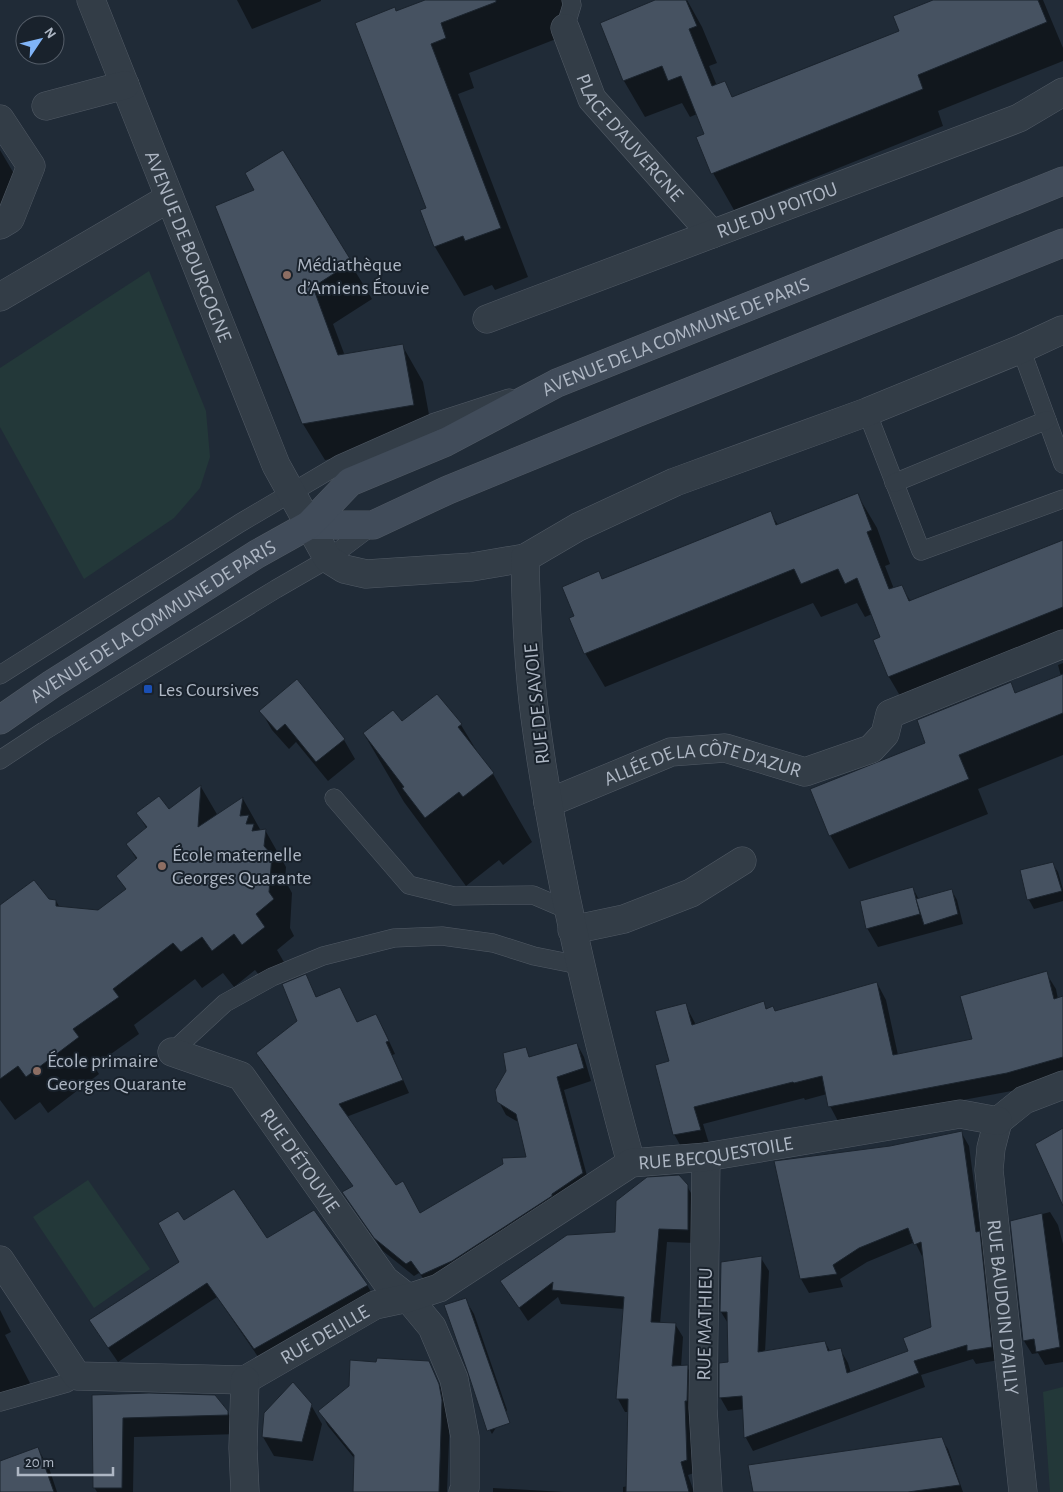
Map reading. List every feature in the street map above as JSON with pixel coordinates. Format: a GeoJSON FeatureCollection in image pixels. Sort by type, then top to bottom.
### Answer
{"type":"FeatureCollection","features":[{"type":"Feature","properties":{"kind":"street","name":"AVENUE DE BOURGOGNE"},"geometry":{"type":"LineString","coordinates":[[91,0],[270,452],[328,559]]}},
{"type":"Feature","properties":{"kind":"street","name":"PLACE D'AUVERGNE"},"geometry":{"type":"LineString","coordinates":[[565,28],[592,99],[712,234]]}},
{"type":"Feature","properties":{"kind":"street"},"geometry":{"type":"LineString","coordinates":[[46,106],[125,85]]}},
{"type":"Feature","properties":{"kind":"street","name":"RUE DU POITOU"},"geometry":{"type":"LineString","coordinates":[[487,319],[1019,118],[1063,92]]}},
{"type":"Feature","properties":{"kind":"street"},"geometry":{"type":"LineString","coordinates":[[0,119],[31,166],[10,219],[0,225]]}},
{"type":"Feature","properties":{"kind":"street","name":"AVENUE DE LA COMMUNE DE PARIS"},"geometry":{"type":"LineString","coordinates":[[0,720],[52,684],[257,554],[309,525],[350,482],[446,442],[557,384],[1063,181]]}},
{"type":"Feature","properties":{"kind":"street"},"geometry":{"type":"LineString","coordinates":[[0,296],[169,198]]}},
{"type":"Feature","properties":{"kind":"street","name":"AVENUE DE LA COMMUNE DE PARIS"},"geometry":{"type":"LineString","coordinates":[[309,525],[373,525],[466,482],[1063,243]]}},
{"type":"Feature","properties":{"kind":"street"},"geometry":{"type":"LineString","coordinates":[[328,559],[344,569],[366,574],[472,567],[525,558],[578,527],[675,482],[867,412],[1021,349],[1062,330]]}},
{"type":"Feature","properties":{"kind":"street","name":"RUE DE SAVOIE"},"geometry":{"type":"LineString","coordinates":[[525,558],[526,599],[535,715],[548,804],[580,965],[631,1163]]}},
{"type":"Feature","properties":{"kind":"street","name":"ALLÉE DE LA CÔTE D'AZUR"},"geometry":{"type":"LineString","coordinates":[[548,804],[670,752],[726,748],[805,772],[871,749],[885,734],[890,714],[1063,644]]}},
{"type":"Feature","properties":{"kind":"street"},"geometry":{"type":"LineString","coordinates":[[570,920],[624,919],[691,893],[742,861]]}},
{"type":"Feature","properties":{"kind":"street","name":"RUE D'ÉTOUVIE"},"geometry":{"type":"LineString","coordinates":[[172,1052],[241,1076],[385,1280],[408,1298],[432,1327],[454,1379],[464,1437],[463,1492]]}},
{"type":"Feature","properties":{"kind":"street"},"geometry":{"type":"LineString","coordinates":[[998,1121],[1024,1100],[1063,1086]]}},
{"type":"Feature","properties":{"kind":"street","name":"RUE BECQUESTOILE"},"geometry":{"type":"LineString","coordinates":[[408,1298],[439,1288],[631,1163],[706,1157],[960,1114],[998,1121]]}},
{"type":"Feature","properties":{"kind":"street","name":"RUE BAUDOIN D'AILLY"},"geometry":{"type":"LineString","coordinates":[[998,1121],[991,1148],[989,1170],[1023,1492]]}},
{"type":"Feature","properties":{"kind":"street","name":"RUE MATHIEU"},"geometry":{"type":"LineString","coordinates":[[706,1157],[703,1408],[708,1492]]}},
{"type":"Feature","properties":{"kind":"street"},"geometry":{"type":"LineString","coordinates":[[0,1260],[77,1376],[245,1380],[243,1448],[246,1492]]}},
{"type":"Feature","properties":{"kind":"street","name":"RUE DELILLE"},"geometry":{"type":"LineString","coordinates":[[245,1380],[375,1305],[408,1298]]}},
{"type":"Feature","properties":{"kind":"lane"},"geometry":{"type":"LineString","coordinates":[[565,28],[572,5],[571,0]]}},
{"type":"Feature","properties":{"kind":"lane"},"geometry":{"type":"LineString","coordinates":[[1021,349],[1063,464]]}},
{"type":"Feature","properties":{"kind":"lane"},"geometry":{"type":"LineString","coordinates":[[0,675],[291,492],[340,464],[435,422],[557,384]]}},
{"type":"Feature","properties":{"kind":"lane"},"geometry":{"type":"LineString","coordinates":[[867,412],[921,551],[1063,499]]}},
{"type":"Feature","properties":{"kind":"lane"},"geometry":{"type":"LineString","coordinates":[[894,483],[1047,420]]}},
{"type":"Feature","properties":{"kind":"lane"},"geometry":{"type":"LineString","coordinates":[[0,760],[44,731],[328,559],[373,525]]}},
{"type":"Feature","properties":{"kind":"lane"},"geometry":{"type":"LineString","coordinates":[[334,798],[409,886],[454,896],[533,896],[570,920]]}},
{"type":"Feature","properties":{"kind":"lane"},"geometry":{"type":"LineString","coordinates":[[172,1052],[225,1003],[272,977],[323,956],[394,938],[442,936],[493,943],[534,956],[580,965]]}},
{"type":"Feature","properties":{"kind":"lane"},"geometry":{"type":"LineString","coordinates":[[0,1402],[67,1383],[77,1376]]}},
{"type":"Feature","properties":{"kind":"green space"},"geometry":{"type":"Polygon","coordinates":[[[149,271],[206,411],[210,457],[200,488],[174,518],[84,579],[0,427],[0,368],[149,271]]]}},
{"type":"Feature","properties":{"kind":"green space"},"geometry":{"type":"Polygon","coordinates":[[[88,1180],[150,1269],[94,1308],[33,1217],[88,1180]]]}},
{"type":"Feature","properties":{"kind":"green space"},"geometry":{"type":"Polygon","coordinates":[[[1063,1387],[1063,1492],[1050,1492],[1043,1392],[1063,1387]]]}},
{"type":"Feature","properties":{"kind":"building"},"geometry":{"type":"Polygon","coordinates":[[[425,0],[496,0],[496,2],[441,23],[446,38],[431,44],[501,228],[465,241],[463,236],[434,247],[420,210],[426,208],[355,23],[395,7],[396,11],[425,0]]]}},
{"type":"Feature","properties":{"kind":"building"},"geometry":{"type":"Polygon","coordinates":[[[655,0],[686,0],[697,26],[689,29],[712,86],[725,81],[732,97],[899,31],[893,16],[933,0],[1038,0],[1047,22],[918,75],[923,89],[711,174],[696,137],[704,134],[681,76],[668,81],[662,66],[623,81],[600,23],[655,0]]]}},
{"type":"Feature","properties":{"kind":"building","name":"Médiathèque d’Amiens Étouvie"},"geometry":{"type":"Polygon","coordinates":[[[283,150],[352,262],[313,287],[338,355],[403,344],[414,405],[302,424],[215,206],[254,190],[245,173],[283,150]]]}},
{"type":"Feature","properties":{"kind":"building"},"geometry":{"type":"Polygon","coordinates":[[[858,493],[872,530],[867,532],[889,589],[902,585],[909,601],[1063,540],[1063,607],[888,677],[873,640],[880,637],[857,578],[845,584],[838,569],[801,584],[794,569],[584,654],[569,618],[574,616],[562,587],[599,571],[602,579],[771,511],[776,525],[858,493]]]}},
{"type":"Feature","properties":{"kind":"building"},"geometry":{"type":"Polygon","coordinates":[[[1063,674],[1063,713],[959,755],[969,779],[829,836],[810,789],[925,743],[917,720],[1011,682],[1015,693],[1063,674]]]}},
{"type":"Feature","properties":{"kind":"building"},"geometry":{"type":"Polygon","coordinates":[[[297,679],[345,739],[316,762],[285,724],[277,731],[259,711],[297,679]]]}},
{"type":"Feature","properties":{"kind":"building"},"geometry":{"type":"Polygon","coordinates":[[[437,694],[462,724],[458,727],[494,773],[463,797],[459,792],[425,818],[363,733],[393,710],[402,721],[437,694]]]}},
{"type":"Feature","properties":{"kind":"building"},"geometry":{"type":"Polygon","coordinates":[[[201,785],[198,827],[243,797],[240,816],[249,815],[246,824],[254,824],[252,831],[266,829],[264,846],[272,855],[269,892],[274,899],[256,914],[265,927],[242,945],[234,934],[212,951],[202,937],[181,952],[173,943],[113,989],[119,997],[73,1029],[79,1037],[26,1077],[18,1066],[0,1079],[0,905],[34,880],[49,899],[56,900],[56,906],[98,910],[126,889],[116,876],[137,858],[126,844],[147,827],[136,813],[159,796],[169,809],[201,785]]]}},
{"type":"Feature","properties":{"kind":"building"},"geometry":{"type":"Polygon","coordinates":[[[1053,862],[1062,891],[1027,900],[1020,870],[1053,862]]]}},
{"type":"Feature","properties":{"kind":"building"},"geometry":{"type":"Polygon","coordinates":[[[913,887],[920,914],[866,929],[860,901],[913,887]]]}},
{"type":"Feature","properties":{"kind":"building"},"geometry":{"type":"Polygon","coordinates":[[[952,889],[958,914],[924,925],[916,899],[952,889]]]}},
{"type":"Feature","properties":{"kind":"building"},"geometry":{"type":"Polygon","coordinates":[[[1047,971],[1054,999],[1063,996],[1063,1057],[1007,1073],[828,1107],[822,1076],[694,1107],[701,1130],[673,1135],[655,1065],[669,1061],[655,1011],[686,1003],[692,1025],[764,1001],[766,1009],[773,1006],[775,1011],[877,982],[893,1055],[972,1039],[960,996],[1047,971]]]}},
{"type":"Feature","properties":{"kind":"building"},"geometry":{"type":"Polygon","coordinates":[[[306,974],[316,997],[340,987],[357,1022],[376,1014],[389,1041],[386,1042],[403,1080],[339,1104],[396,1185],[403,1181],[420,1213],[503,1164],[502,1158],[526,1157],[516,1114],[497,1102],[495,1090],[506,1071],[503,1053],[526,1047],[529,1057],[577,1043],[584,1068],[557,1077],[583,1173],[552,1194],[552,1196],[452,1261],[421,1275],[411,1261],[406,1264],[374,1238],[342,1192],[353,1186],[256,1053],[297,1021],[282,984],[306,974]]]}},
{"type":"Feature","properties":{"kind":"building"},"geometry":{"type":"Polygon","coordinates":[[[1063,1128],[1063,1206],[1035,1144],[1063,1128]]]}},
{"type":"Feature","properties":{"kind":"building"},"geometry":{"type":"Polygon","coordinates":[[[962,1131],[976,1232],[980,1231],[992,1347],[967,1351],[967,1345],[914,1361],[919,1373],[744,1438],[742,1396],[719,1398],[719,1363],[728,1362],[727,1312],[720,1312],[721,1262],[762,1256],[758,1352],[825,1341],[828,1351],[841,1348],[847,1373],[908,1351],[903,1338],[931,1327],[921,1242],[914,1245],[908,1228],[859,1248],[833,1265],[837,1274],[800,1279],[774,1161],[890,1146],[962,1131]]]}},
{"type":"Feature","properties":{"kind":"building"},"geometry":{"type":"Polygon","coordinates":[[[679,1175],[688,1185],[688,1230],[659,1229],[651,1322],[676,1323],[672,1366],[688,1365],[687,1401],[685,1401],[687,1460],[681,1462],[689,1492],[626,1492],[628,1399],[616,1399],[624,1297],[552,1290],[553,1282],[519,1308],[500,1281],[567,1235],[615,1232],[616,1201],[647,1177],[679,1175]]]}},
{"type":"Feature","properties":{"kind":"building"},"geometry":{"type":"Polygon","coordinates":[[[234,1189],[267,1238],[314,1210],[368,1285],[254,1349],[207,1283],[108,1348],[89,1320],[179,1262],[158,1223],[178,1211],[184,1220],[234,1189]]]}},
{"type":"Feature","properties":{"kind":"building"},"geometry":{"type":"Polygon","coordinates":[[[1042,1213],[1060,1347],[1036,1352],[1034,1339],[1023,1341],[1010,1221],[1042,1213]]]}},
{"type":"Feature","properties":{"kind":"building"},"geometry":{"type":"Polygon","coordinates":[[[466,1298],[510,1423],[487,1431],[444,1305],[466,1298]]]}},
{"type":"Feature","properties":{"kind":"building"},"geometry":{"type":"Polygon","coordinates":[[[377,1358],[429,1361],[439,1384],[442,1400],[439,1492],[353,1492],[354,1455],[318,1411],[349,1386],[350,1360],[376,1362],[377,1358]]]}},
{"type":"Feature","properties":{"kind":"building"},"geometry":{"type":"Polygon","coordinates":[[[293,1382],[312,1404],[302,1442],[262,1437],[264,1413],[293,1382]]]}},
{"type":"Feature","properties":{"kind":"building"},"geometry":{"type":"Polygon","coordinates":[[[149,1393],[215,1395],[228,1411],[228,1415],[123,1418],[122,1488],[93,1488],[92,1395],[149,1393]]]}},
{"type":"Feature","properties":{"kind":"building"},"geometry":{"type":"Polygon","coordinates":[[[942,1437],[960,1485],[908,1492],[753,1492],[748,1465],[942,1437]]]}},
{"type":"Feature","properties":{"kind":"building"},"geometry":{"type":"Polygon","coordinates":[[[38,1447],[54,1492],[0,1492],[0,1461],[38,1447]]]}},
{"type":"Feature","properties":{"kind":"place","name":"Médiathèque d’Amiens Étouvie"},"geometry":{"type":"Point","coordinates":[287,275]}},
{"type":"Feature","properties":{"kind":"place","name":"Les Coursives"},"geometry":{"type":"Point","coordinates":[148,689]}},
{"type":"Feature","properties":{"kind":"place","name":"École maternelle Georges Quarante"},"geometry":{"type":"Point","coordinates":[162,866]}},
{"type":"Feature","properties":{"kind":"place","name":"École primaire Georges Quarante"},"geometry":{"type":"Point","coordinates":[37,1071]}}]}
